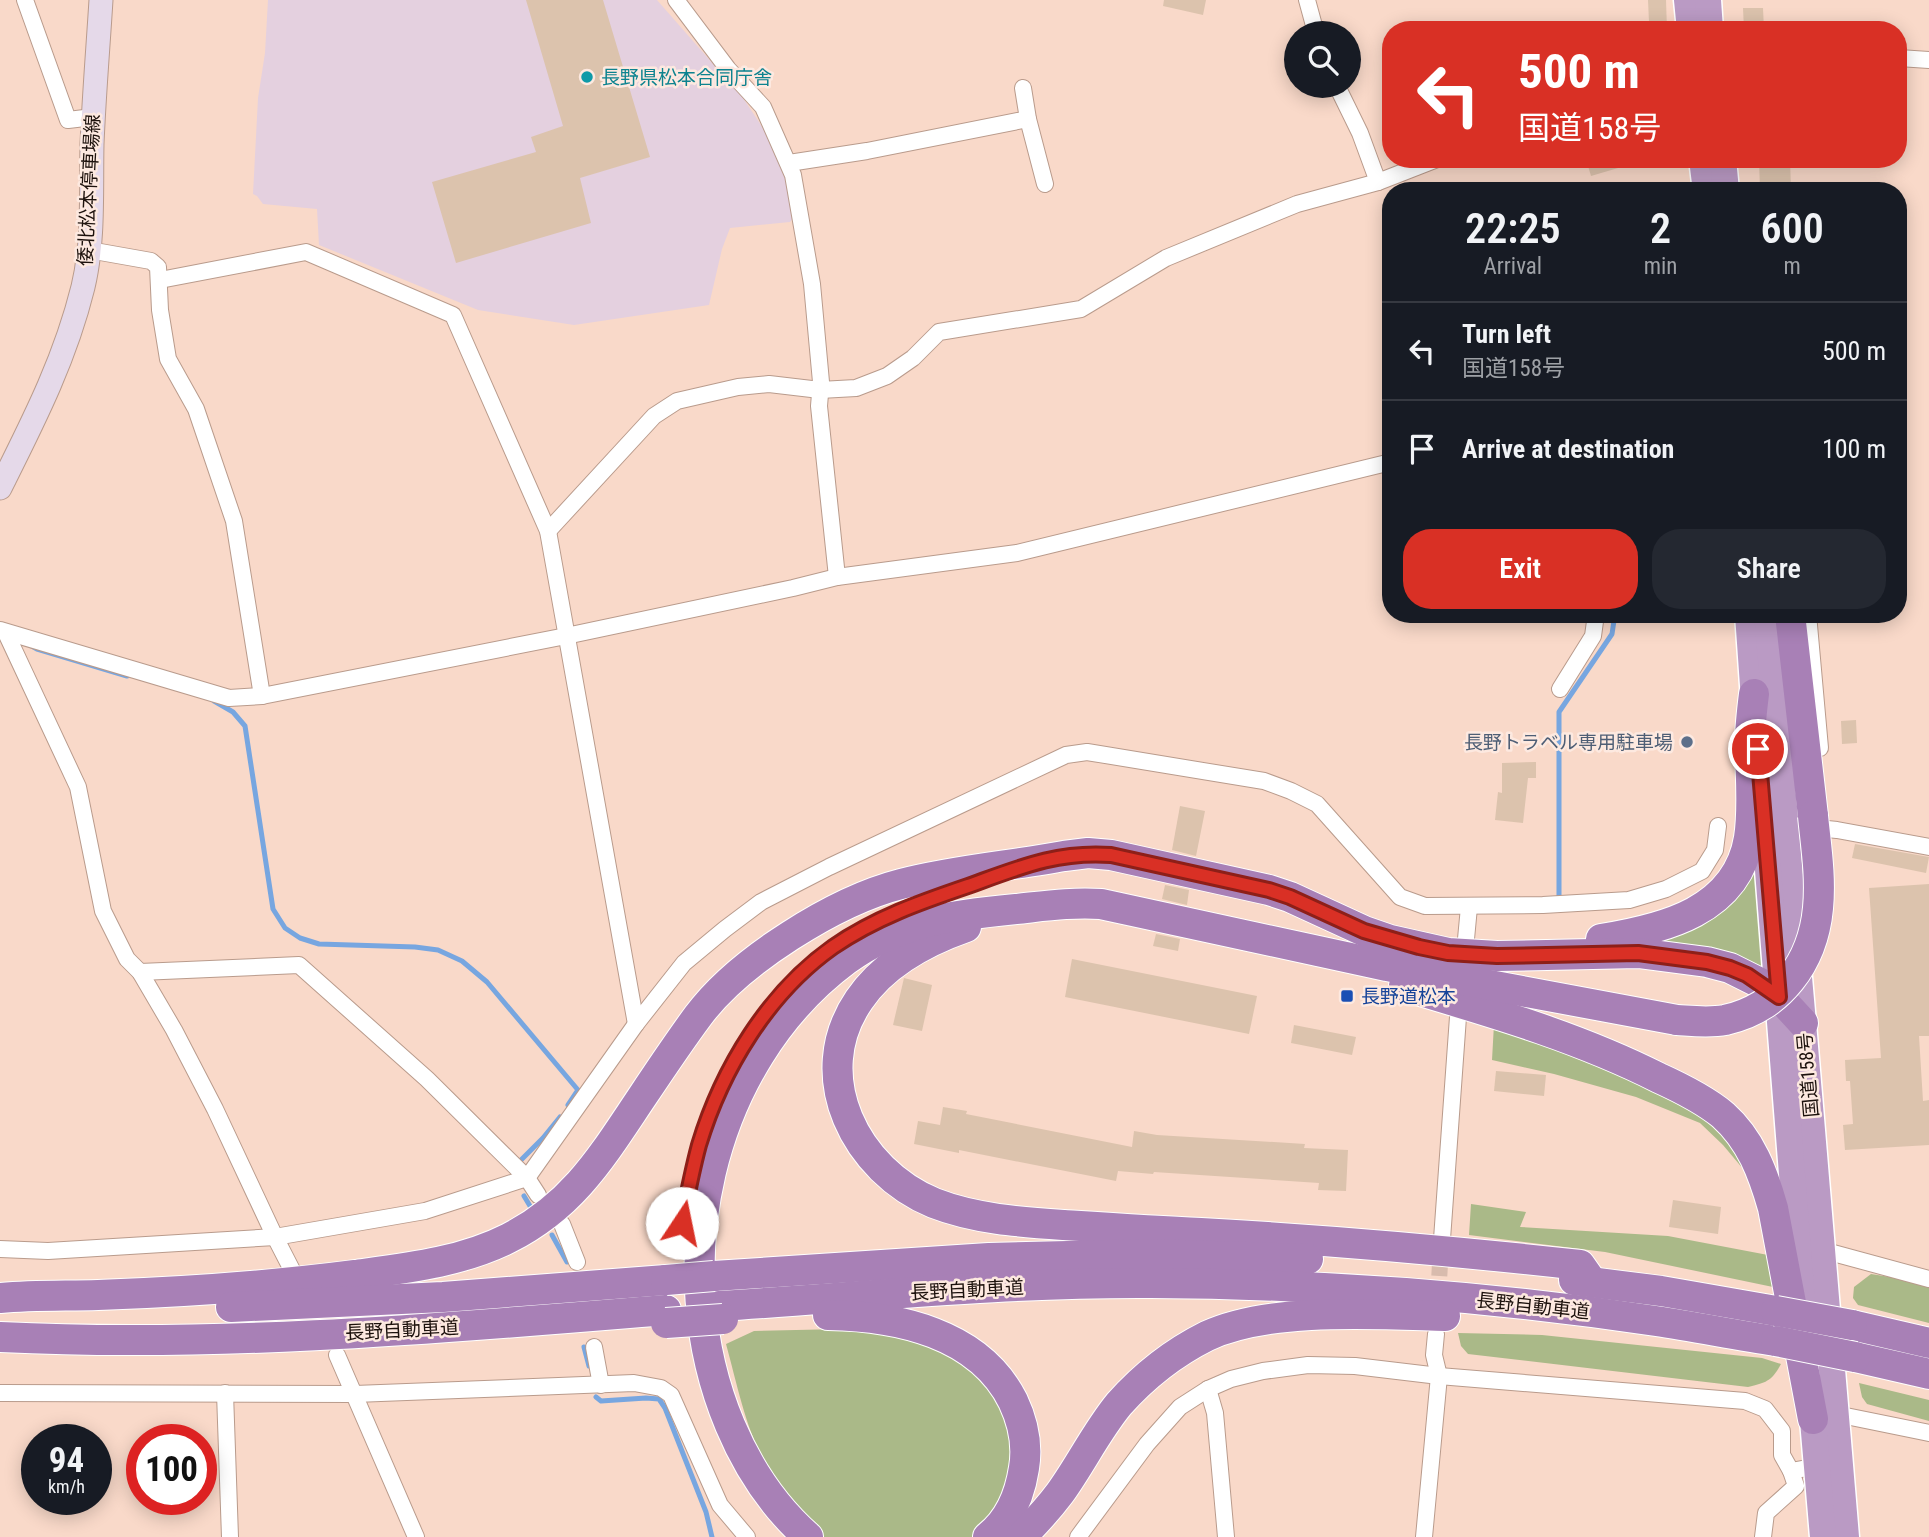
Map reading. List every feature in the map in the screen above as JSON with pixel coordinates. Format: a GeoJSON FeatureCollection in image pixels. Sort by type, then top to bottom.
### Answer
{"type":"FeatureCollection","features":[{"type":"Feature","properties":{"kind":"highway"},"geometry":{"type":"LineString","coordinates":[[1687,0],[1689,21]]}},
{"type":"Feature","properties":{"kind":"highway"},"geometry":{"type":"LineString","coordinates":[[1708,0],[1709,21]]}},
{"type":"Feature","properties":{"kind":"highway","name":"国道158号"},"geometry":{"type":"LineString","coordinates":[[1749,623],[1797,1246],[1846,1537]]}},
{"type":"Feature","properties":{"kind":"highway","name":"国道158号"},"geometry":{"type":"LineString","coordinates":[[1768,623],[1822,1250],[1824,1417],[1818,1466],[1823,1537]]}},
{"type":"Feature","properties":{"kind":"highway"},"geometry":{"type":"LineString","coordinates":[[808,1537],[773,1500],[742,1451],[712,1373],[704,1338],[699,1294],[702,1222],[707,1186],[730,1112],[744,1082],[779,1027],[821,980],[848,959],[895,933],[921,923],[947,917],[1062,904],[1101,904],[1387,966],[1677,1020],[1726,1020],[1748,1013],[1766,1003],[1787,985],[1805,961],[1814,936],[1818,908],[1820,823],[1791,623]]}},
{"type":"Feature","properties":{"kind":"highway"},"geometry":{"type":"LineString","coordinates":[[1497,956],[1628,935],[1673,923],[1723,893],[1735,877],[1749,840],[1750,739],[1754,694]]}},
{"type":"Feature","properties":{"kind":"highway"},"geometry":{"type":"LineString","coordinates":[[0,1298],[151,1293],[283,1284],[434,1263],[489,1247],[539,1220],[569,1196],[593,1170],[701,1013],[729,984],[779,943],[841,907],[899,884],[1041,860],[1088,853],[1134,860],[1269,890],[1364,931],[1390,940],[1448,953],[1497,956],[1638,953],[1707,962],[1747,975],[1779,997],[1803,1023]]}},
{"type":"Feature","properties":{"kind":"highway"},"geometry":{"type":"LineString","coordinates":[[781,1537],[753,1507],[719,1448],[704,1410],[687,1340],[681,1294],[682,1223],[700,1144],[712,1108],[743,1046],[765,1014],[809,966],[834,947],[875,922],[910,906],[1041,860]]}},
{"type":"Feature","properties":{"kind":"highway"},"geometry":{"type":"LineString","coordinates":[[1062,904],[994,919],[939,937],[895,963],[876,980],[859,1000],[846,1023],[839,1047],[837,1073],[847,1118],[871,1158],[909,1190],[957,1211],[986,1217],[1103,1228],[1293,1238],[1490,1255],[1580,1265],[1592,1282]]}},
{"type":"Feature","properties":{"kind":"highway"},"geometry":{"type":"LineString","coordinates":[[1258,938],[1578,1041],[1674,1085],[1723,1115],[1753,1152],[1764,1175],[1824,1417]]}},
{"type":"Feature","properties":{"kind":"highway","name":"長野自動車道"},"geometry":{"type":"LineString","coordinates":[[0,1307],[96,1310],[243,1307],[443,1297],[989,1258],[1150,1254],[1385,1262],[1592,1282],[1776,1311],[1929,1343]]}},
{"type":"Feature","properties":{"kind":"highway","name":"長野自動車道"},"geometry":{"type":"LineString","coordinates":[[0,1337],[192,1339],[379,1332],[666,1316],[976,1289],[1150,1283],[1406,1294],[1589,1312],[1776,1342],[1929,1374]]}},
{"type":"Feature","properties":{"kind":"highway"},"geometry":{"type":"LineString","coordinates":[[721,1312],[875,1318],[929,1331],[967,1350],[983,1362],[1009,1393],[1018,1411],[1026,1444],[1016,1500],[1006,1518],[988,1537]]}},
{"type":"Feature","properties":{"kind":"highway"},"geometry":{"type":"LineString","coordinates":[[1021,1537],[1060,1492],[1092,1441],[1119,1405],[1147,1375],[1177,1352],[1209,1335],[1243,1325],[1289,1317],[1372,1314],[1485,1317],[1776,1342]]}},
{"type":"Feature","properties":{"kind":"main road","name":"倭北松本停車場線"},"geometry":{"type":"LineString","coordinates":[[0,488],[51,384],[83,285],[89,250],[93,117],[101,0]]}},
{"type":"Feature","properties":{"kind":"street"},"geometry":{"type":"LineString","coordinates":[[25,0],[68,120],[93,117]]}},
{"type":"Feature","properties":{"kind":"street"},"geometry":{"type":"LineString","coordinates":[[676,0],[728,69],[763,107],[793,175],[812,284],[821,382],[819,406],[837,577]]}},
{"type":"Feature","properties":{"kind":"street"},"geometry":{"type":"LineString","coordinates":[[1307,0],[1313,21]]}},
{"type":"Feature","properties":{"kind":"street"},"geometry":{"type":"LineString","coordinates":[[1907,59],[1929,60]]}},
{"type":"Feature","properties":{"kind":"street"},"geometry":{"type":"LineString","coordinates":[[1023,88],[1045,184]]}},
{"type":"Feature","properties":{"kind":"street"},"geometry":{"type":"LineString","coordinates":[[1343,98],[1360,133],[1378,182]]}},
{"type":"Feature","properties":{"kind":"street"},"geometry":{"type":"LineString","coordinates":[[789,163],[867,151],[1028,119]]}},
{"type":"Feature","properties":{"kind":"street"},"geometry":{"type":"LineString","coordinates":[[548,531],[654,416],[677,401],[738,387],[769,384],[820,390],[856,388],[887,376],[913,358],[939,332],[1081,309],[1166,258],[1297,205],[1378,182],[1414,168]]}},
{"type":"Feature","properties":{"kind":"street"},"geometry":{"type":"LineString","coordinates":[[89,250],[151,261],[158,267],[160,310],[168,359],[196,409],[234,521],[262,696]]}},
{"type":"Feature","properties":{"kind":"street"},"geometry":{"type":"LineString","coordinates":[[160,280],[306,252],[453,315],[548,531],[636,1024]]}},
{"type":"Feature","properties":{"kind":"street"},"geometry":{"type":"LineString","coordinates":[[3,631],[229,698],[262,696],[566,636],[837,577],[1017,553],[1382,464]]}},
{"type":"Feature","properties":{"kind":"street"},"geometry":{"type":"LineString","coordinates":[[1560,689],[1593,636],[1595,623]]}},
{"type":"Feature","properties":{"kind":"street"},"geometry":{"type":"LineString","coordinates":[[1787,843],[1824,842],[1820,823],[1809,623]]}},
{"type":"Feature","properties":{"kind":"street"},"geometry":{"type":"LineString","coordinates":[[3,631],[78,787],[103,911],[127,959],[140,972],[174,1030],[292,1269]]}},
{"type":"Feature","properties":{"kind":"street"},"geometry":{"type":"LineString","coordinates":[[0,1249],[48,1251],[275,1237],[425,1211],[527,1178],[636,1024],[684,963],[725,929],[761,902],[829,867],[1066,755],[1087,752],[1264,781],[1292,790],[1317,804],[1400,897],[1426,906],[1543,905],[1629,900],[1666,889],[1702,871],[1715,850],[1718,826]]}},
{"type":"Feature","properties":{"kind":"street"},"geometry":{"type":"LineString","coordinates":[[1820,823],[1837,830],[1929,847]]}},
{"type":"Feature","properties":{"kind":"street"},"geometry":{"type":"LineString","coordinates":[[1466,939],[1469,907]]}},
{"type":"Feature","properties":{"kind":"street"},"geometry":{"type":"LineString","coordinates":[[140,972],[299,965],[427,1079],[527,1178],[538,1195]]}},
{"type":"Feature","properties":{"kind":"street"},"geometry":{"type":"LineString","coordinates":[[1442,1239],[1458,1017]]}},
{"type":"Feature","properties":{"kind":"street"},"geometry":{"type":"LineString","coordinates":[[562,1224],[577,1262]]}},
{"type":"Feature","properties":{"kind":"street"},"geometry":{"type":"LineString","coordinates":[[1822,1250],[1929,1279]]}},
{"type":"Feature","properties":{"kind":"street"},"geometry":{"type":"LineString","coordinates":[[1424,1537],[1439,1376],[1434,1355],[1436,1334]]}},
{"type":"Feature","properties":{"kind":"street"},"geometry":{"type":"LineString","coordinates":[[594,1348],[601,1385]]}},
{"type":"Feature","properties":{"kind":"street"},"geometry":{"type":"LineString","coordinates":[[337,1354],[416,1537]]}},
{"type":"Feature","properties":{"kind":"street"},"geometry":{"type":"LineString","coordinates":[[1078,1537],[1147,1444],[1180,1407],[1208,1389],[1231,1379],[1263,1371],[1308,1365],[1355,1366],[1439,1376],[1745,1401],[1765,1409],[1782,1431],[1782,1455],[1796,1486],[1766,1513],[1763,1537]]}},
{"type":"Feature","properties":{"kind":"street"},"geometry":{"type":"LineString","coordinates":[[0,1394],[355,1394],[634,1383],[661,1388],[671,1395],[720,1505],[747,1537]]}},
{"type":"Feature","properties":{"kind":"street"},"geometry":{"type":"LineString","coordinates":[[1208,1389],[1215,1413],[1226,1537]]}},
{"type":"Feature","properties":{"kind":"street"},"geometry":{"type":"LineString","coordinates":[[225,1393],[230,1537]]}},
{"type":"Feature","properties":{"kind":"street"},"geometry":{"type":"LineString","coordinates":[[1824,1417],[1929,1433]]}},
{"type":"Feature","properties":{"kind":"street"},"geometry":{"type":"LineString","coordinates":[[1791,1471],[1818,1466]]}},
{"type":"Feature","properties":{"kind":"shaded area"},"geometry":{"type":"Polygon","coordinates":[[[268,0],[657,0],[743,98],[771,141],[784,173],[794,217],[790,222],[730,228],[722,249],[709,305],[574,325],[478,310],[319,245],[317,209],[263,204],[253,194],[258,98],[265,53],[268,0]]]}},
{"type":"Feature","properties":{"kind":"green space"},"geometry":{"type":"Polygon","coordinates":[[[1754,873],[1768,976],[1664,948],[1662,933],[1754,873]]]}},
{"type":"Feature","properties":{"kind":"green space"},"geometry":{"type":"Polygon","coordinates":[[[1494,1024],[1652,1083],[1738,1143],[1760,1196],[1754,1199],[1749,1176],[1700,1123],[1636,1097],[1492,1060],[1494,1024]]]}},
{"type":"Feature","properties":{"kind":"green space"},"geometry":{"type":"Polygon","coordinates":[[[1471,1204],[1526,1212],[1520,1227],[1668,1236],[1768,1255],[1773,1287],[1605,1252],[1469,1235],[1471,1204]]]}},
{"type":"Feature","properties":{"kind":"green space"},"geometry":{"type":"Polygon","coordinates":[[[1871,1274],[1929,1285],[1929,1323],[1858,1305],[1853,1298],[1854,1287],[1871,1274]]]}},
{"type":"Feature","properties":{"kind":"green space"},"geometry":{"type":"Polygon","coordinates":[[[842,1329],[892,1332],[966,1360],[1009,1416],[1012,1471],[992,1515],[975,1537],[823,1537],[772,1474],[747,1420],[726,1344],[754,1331],[842,1329]]]}},
{"type":"Feature","properties":{"kind":"green space"},"geometry":{"type":"Polygon","coordinates":[[[1458,1333],[1542,1335],[1762,1358],[1781,1364],[1768,1380],[1748,1387],[1468,1354],[1461,1346],[1458,1333]]]}},
{"type":"Feature","properties":{"kind":"green space"},"geometry":{"type":"Polygon","coordinates":[[[1859,1383],[1929,1400],[1929,1421],[1867,1404],[1862,1397],[1859,1383]]]}},
{"type":"Feature","properties":{"kind":"building"},"geometry":{"type":"Polygon","coordinates":[[[526,0],[603,0],[650,157],[580,178],[591,223],[456,263],[432,182],[536,152],[531,137],[563,126],[526,0]]]}},
{"type":"Feature","properties":{"kind":"building"},"geometry":{"type":"Polygon","coordinates":[[[1164,0],[1206,0],[1203,15],[1163,6],[1164,0]]]}},
{"type":"Feature","properties":{"kind":"building"},"geometry":{"type":"Polygon","coordinates":[[[1648,0],[1666,0],[1667,21],[1649,21],[1648,0]]]}},
{"type":"Feature","properties":{"kind":"building"},"geometry":{"type":"Polygon","coordinates":[[[1743,8],[1763,8],[1764,21],[1744,21],[1743,8]]]}},
{"type":"Feature","properties":{"kind":"building"},"geometry":{"type":"Polygon","coordinates":[[[1589,168],[1618,168],[1591,176],[1589,168]]]}},
{"type":"Feature","properties":{"kind":"building"},"geometry":{"type":"Polygon","coordinates":[[[1759,168],[1790,168],[1791,182],[1760,182],[1759,168]]]}},
{"type":"Feature","properties":{"kind":"building"},"geometry":{"type":"Polygon","coordinates":[[[1856,720],[1857,743],[1842,744],[1841,721],[1856,720]]]}},
{"type":"Feature","properties":{"kind":"building"},"geometry":{"type":"Polygon","coordinates":[[[1536,762],[1536,778],[1528,778],[1523,823],[1495,820],[1498,792],[1502,793],[1502,763],[1536,762]]]}},
{"type":"Feature","properties":{"kind":"building"},"geometry":{"type":"Polygon","coordinates":[[[1180,806],[1205,811],[1196,856],[1172,850],[1180,806]]]}},
{"type":"Feature","properties":{"kind":"building"},"geometry":{"type":"Polygon","coordinates":[[[1855,844],[1929,857],[1926,873],[1852,858],[1855,844]]]}},
{"type":"Feature","properties":{"kind":"building"},"geometry":{"type":"Polygon","coordinates":[[[1929,884],[1929,1036],[1919,1036],[1923,1101],[1929,1100],[1929,1145],[1845,1150],[1843,1125],[1853,1124],[1850,1081],[1846,1081],[1845,1060],[1881,1058],[1869,888],[1929,884]]]}},
{"type":"Feature","properties":{"kind":"building"},"geometry":{"type":"Polygon","coordinates":[[[1165,885],[1189,890],[1187,905],[1162,899],[1165,885]]]}},
{"type":"Feature","properties":{"kind":"building"},"geometry":{"type":"Polygon","coordinates":[[[1156,934],[1180,939],[1178,951],[1153,946],[1156,934]]]}},
{"type":"Feature","properties":{"kind":"building"},"geometry":{"type":"Polygon","coordinates":[[[1072,959],[1257,996],[1249,1034],[1065,997],[1072,959]]]}},
{"type":"Feature","properties":{"kind":"building"},"geometry":{"type":"Polygon","coordinates":[[[904,978],[932,985],[922,1031],[893,1025],[904,978]]]}},
{"type":"Feature","properties":{"kind":"building"},"geometry":{"type":"Polygon","coordinates":[[[1294,1025],[1356,1037],[1352,1055],[1291,1043],[1294,1025]]]}},
{"type":"Feature","properties":{"kind":"building"},"geometry":{"type":"Polygon","coordinates":[[[1496,1071],[1546,1075],[1544,1096],[1494,1091],[1496,1071]]]}},
{"type":"Feature","properties":{"kind":"building"},"geometry":{"type":"Polygon","coordinates":[[[943,1107],[1132,1147],[1134,1131],[1157,1135],[1305,1144],[1304,1148],[1348,1150],[1346,1191],[1318,1190],[1319,1183],[1154,1172],[1118,1171],[1116,1181],[959,1150],[959,1153],[914,1144],[918,1121],[940,1125],[943,1107]]]}},
{"type":"Feature","properties":{"kind":"building"},"geometry":{"type":"Polygon","coordinates":[[[1673,1200],[1721,1207],[1718,1234],[1669,1227],[1673,1200]]]}},
{"type":"Feature","properties":{"kind":"waterway"},"geometry":{"type":"LineString","coordinates":[[1559,898],[1559,712],[1612,634],[1614,623]]}},
{"type":"Feature","properties":{"kind":"waterway"},"geometry":{"type":"LineString","coordinates":[[30,645],[127,676]]}},
{"type":"Feature","properties":{"kind":"waterway"},"geometry":{"type":"LineString","coordinates":[[214,701],[233,712],[245,726],[273,909],[285,928],[300,938],[319,944],[415,947],[438,950],[462,961],[487,982],[578,1090],[568,1105]]}},
{"type":"Feature","properties":{"kind":"waterway"},"geometry":{"type":"LineString","coordinates":[[518,1163],[560,1117]]}},
{"type":"Feature","properties":{"kind":"waterway"},"geometry":{"type":"LineString","coordinates":[[524,1196],[530,1206]]}},
{"type":"Feature","properties":{"kind":"waterway"},"geometry":{"type":"LineString","coordinates":[[552,1235],[567,1262]]}},
{"type":"Feature","properties":{"kind":"waterway"},"geometry":{"type":"LineString","coordinates":[[584,1347],[589,1366]]}},
{"type":"Feature","properties":{"kind":"waterway"},"geometry":{"type":"LineString","coordinates":[[596,1397],[601,1401],[659,1399],[706,1512],[712,1537]]}},
{"type":"Feature","properties":{"kind":"tunnel"},"geometry":{"type":"LineString","coordinates":[[1438,1300],[1441,1245]]}},
{"type":"Feature","properties":{"kind":"place","name":"長野県松本合同庁舎"},"geometry":{"type":"Point","coordinates":[587,77]}},
{"type":"Feature","properties":{"kind":"place","name":"長野トラベル専用駐車場"},"geometry":{"type":"Point","coordinates":[1687,742]}},
{"type":"Feature","properties":{"kind":"place","name":"長野道松本"},"geometry":{"type":"Point","coordinates":[1347,996]}},
{"type":"Feature","properties":{"kind":"route"},"geometry":{"type":"LineString","coordinates":[[682,1223],[700,1144],[712,1108],[726,1079],[743,1046],[765,1014],[809,966],[857,932],[910,906],[1041,860],[1088,853],[1111,855],[1269,890],[1364,931],[1390,940],[1448,953],[1497,956],[1638,953],[1707,962],[1747,975],[1779,997],[1758,749]]}}]}
